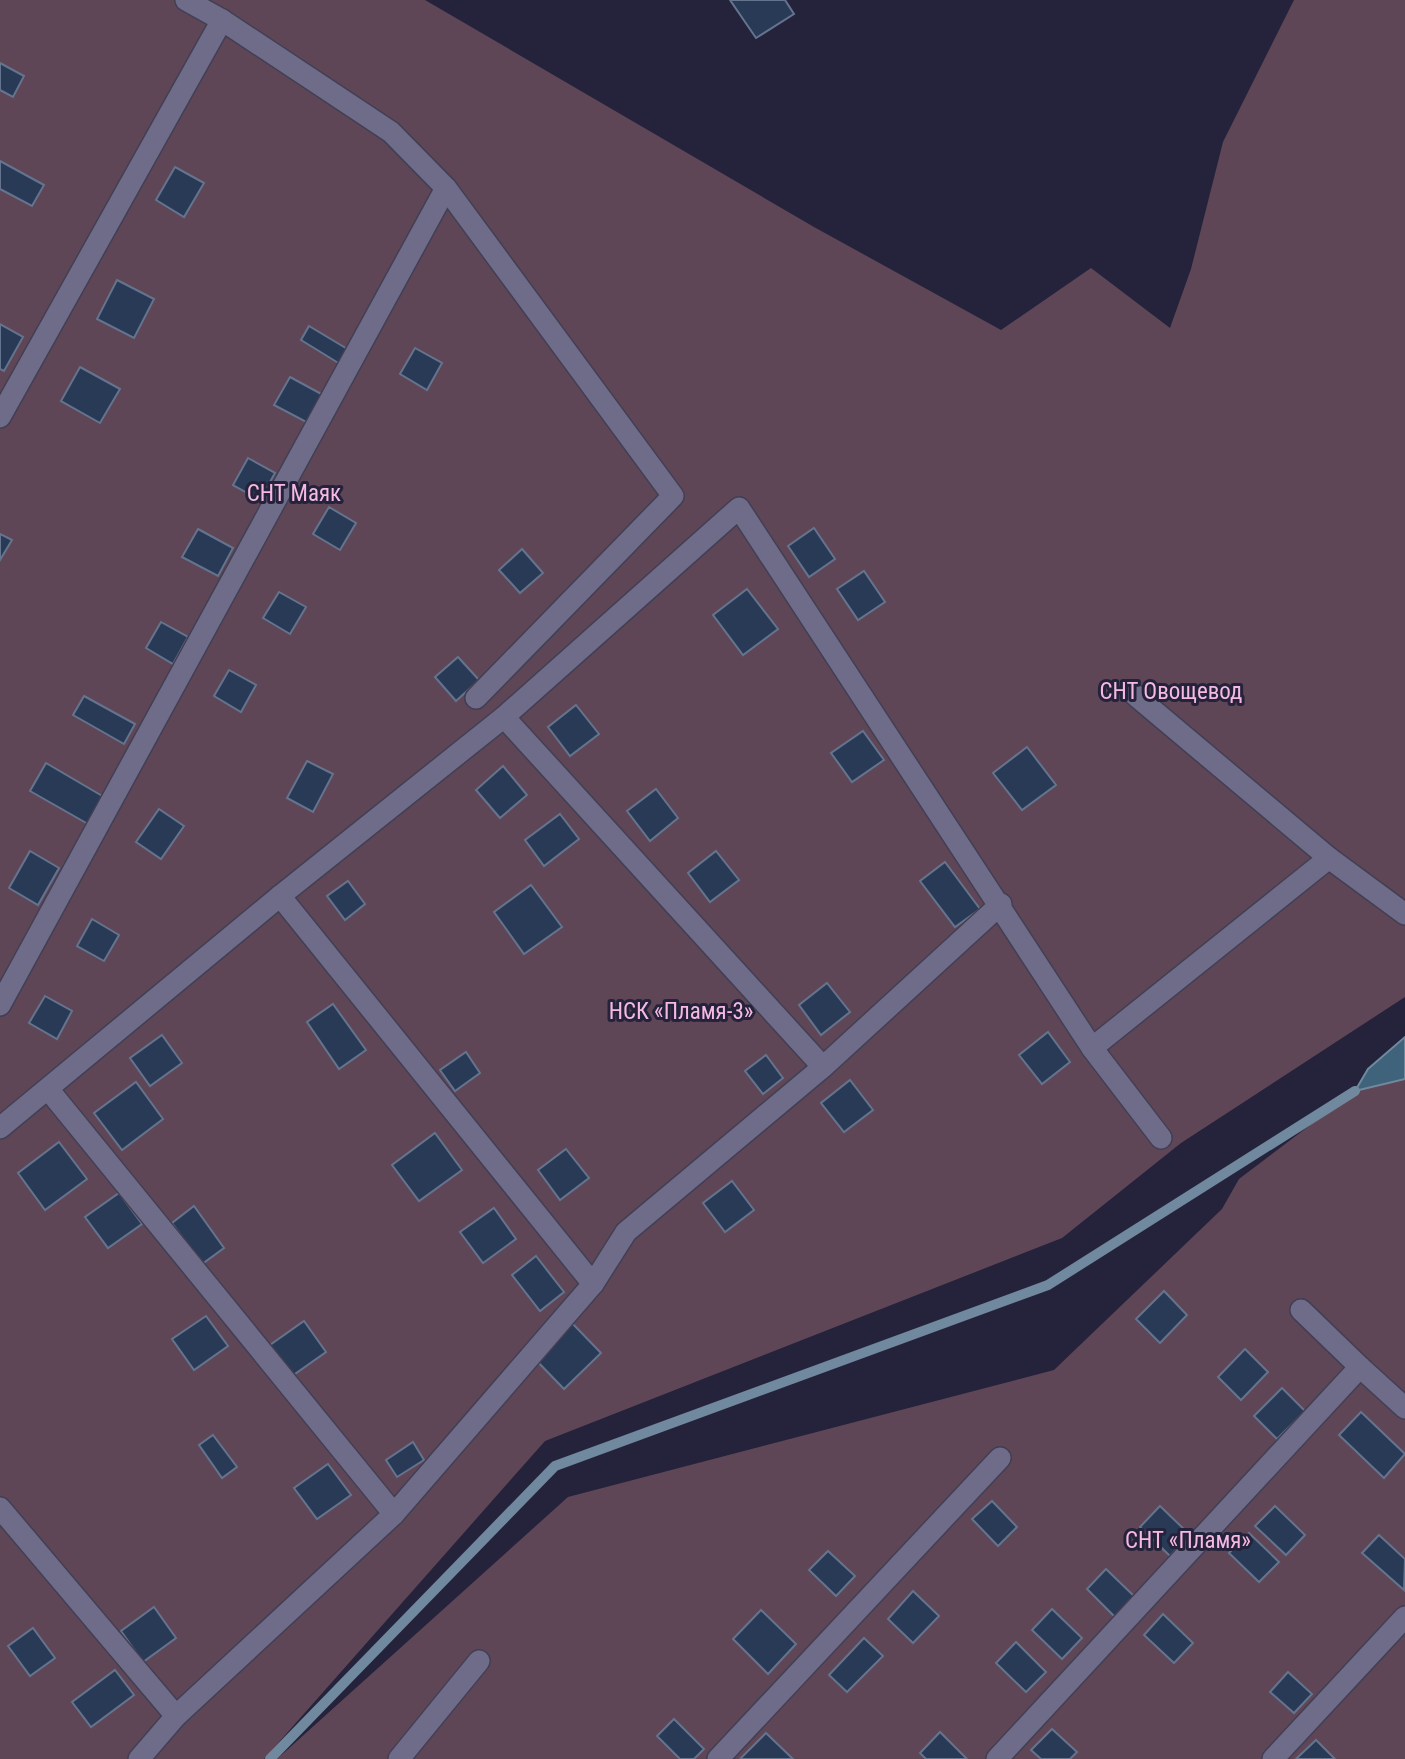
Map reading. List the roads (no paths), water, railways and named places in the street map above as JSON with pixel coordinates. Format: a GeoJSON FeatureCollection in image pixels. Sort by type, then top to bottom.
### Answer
{"type":"FeatureCollection","features":[{"type":"Feature","properties":{"kind":"street"},"geometry":{"type":"LineString","coordinates":[[186,0],[222,20],[391,132],[446,188],[673,496],[476,698]]}},
{"type":"Feature","properties":{"kind":"street"},"geometry":{"type":"LineString","coordinates":[[0,418],[222,20]]}},
{"type":"Feature","properties":{"kind":"street"},"geometry":{"type":"LineString","coordinates":[[0,1005],[446,188]]}},
{"type":"Feature","properties":{"kind":"street"},"geometry":{"type":"LineString","coordinates":[[0,1128],[280,896],[504,718],[738,508],[1092,1048],[1161,1138]]}},
{"type":"Feature","properties":{"kind":"street"},"geometry":{"type":"LineString","coordinates":[[1135,695],[1329,858],[1405,914]]}},
{"type":"Feature","properties":{"kind":"street"},"geometry":{"type":"LineString","coordinates":[[504,718],[823,1067]]}},
{"type":"Feature","properties":{"kind":"street"},"geometry":{"type":"LineString","coordinates":[[1092,1048],[1329,858]]}},
{"type":"Feature","properties":{"kind":"street"},"geometry":{"type":"LineString","coordinates":[[280,896],[593,1283]]}},
{"type":"Feature","properties":{"kind":"street"},"geometry":{"type":"LineString","coordinates":[[139,1759],[176,1716],[394,1514],[593,1283],[626,1232],[823,1067],[1000,904]]}},
{"type":"Feature","properties":{"kind":"street"},"geometry":{"type":"LineString","coordinates":[[48,1089],[394,1514]]}},
{"type":"Feature","properties":{"kind":"street"},"geometry":{"type":"LineString","coordinates":[[1301,1310],[1405,1408]]}},
{"type":"Feature","properties":{"kind":"street"},"geometry":{"type":"LineString","coordinates":[[997,1759],[1360,1367]]}},
{"type":"Feature","properties":{"kind":"street"},"geometry":{"type":"LineString","coordinates":[[718,1759],[1000,1458]]}},
{"type":"Feature","properties":{"kind":"street"},"geometry":{"type":"LineString","coordinates":[[0,1508],[176,1716]]}},
{"type":"Feature","properties":{"kind":"street"},"geometry":{"type":"LineString","coordinates":[[1273,1759],[1405,1617]]}},
{"type":"Feature","properties":{"kind":"street"},"geometry":{"type":"LineString","coordinates":[[399,1759],[479,1661]]}},
{"type":"Feature","properties":{"kind":"water"},"geometry":{"type":"Polygon","coordinates":[[[1405,1037],[1405,1079],[1355,1091],[1368,1069],[1405,1037]]]}},
{"type":"Feature","properties":{"kind":"waterway"},"geometry":{"type":"LineString","coordinates":[[270,1759],[555,1466],[1048,1285],[1355,1091]]}},
{"type":"Feature","properties":{"kind":"park label","name":"СНТ Маяк"},"geometry":{"type":"Point","coordinates":[294,493]}},
{"type":"Feature","properties":{"kind":"park label","name":"СНТ Овощевод"},"geometry":{"type":"Point","coordinates":[1171,691]}},
{"type":"Feature","properties":{"kind":"park label","name":"НСК «Пламя-3»"},"geometry":{"type":"Point","coordinates":[681,1011]}},
{"type":"Feature","properties":{"kind":"park label","name":"СНТ «Пламя»"},"geometry":{"type":"Point","coordinates":[1188,1540]}}]}
